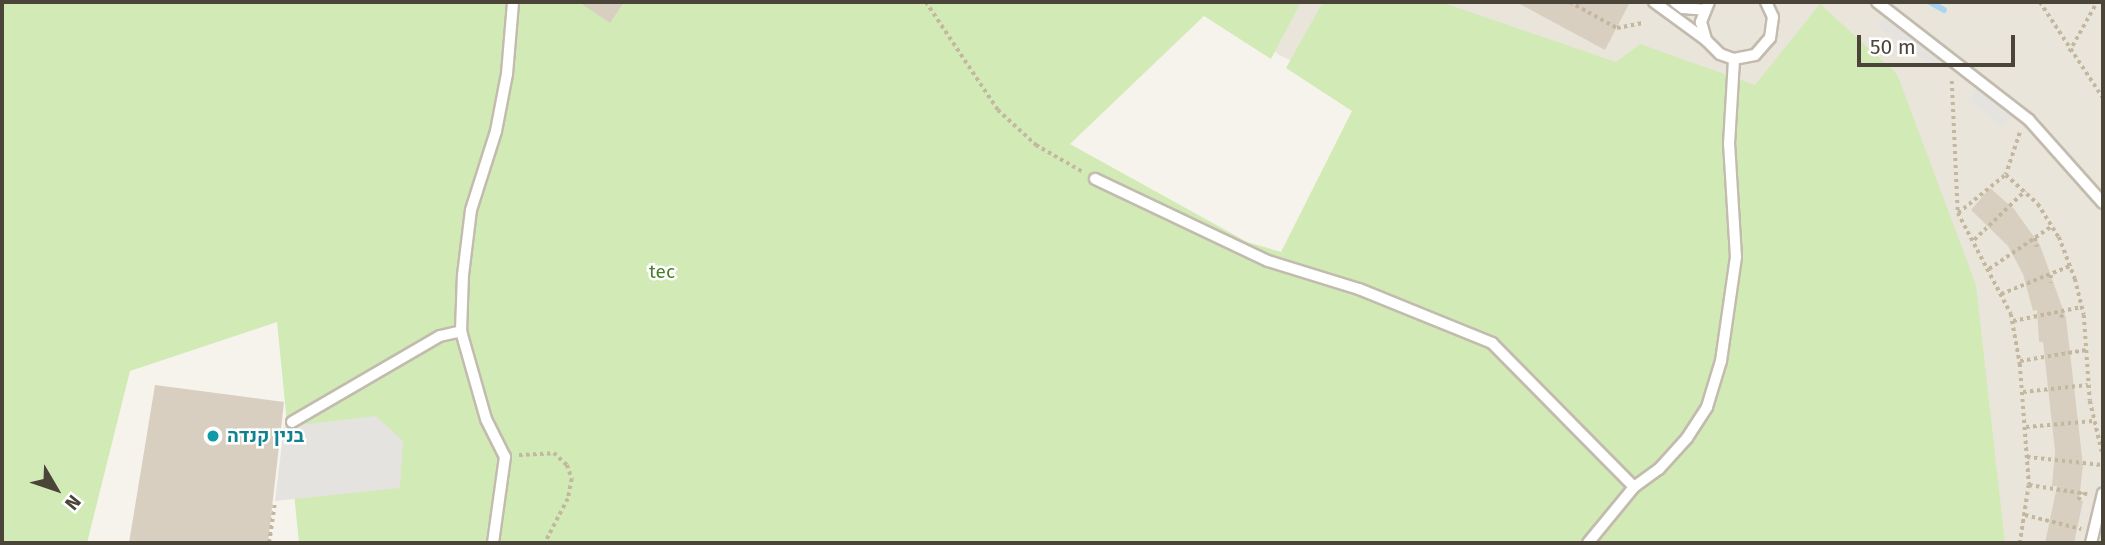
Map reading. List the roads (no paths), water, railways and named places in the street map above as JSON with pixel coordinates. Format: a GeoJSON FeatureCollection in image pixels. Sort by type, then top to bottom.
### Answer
{"type":"FeatureCollection","features":[{"type":"Feature","properties":{"kind":"lane"},"geometry":{"type":"LineString","coordinates":[[484,543],[493,539],[505,457],[486,419],[461,331],[471,210],[496,131],[507,74],[513,2]]}},
{"type":"Feature","properties":{"kind":"lane"},"geometry":{"type":"LineString","coordinates":[[1654,2],[1706,40],[1720,54],[1734,59],[1755,55],[1770,38],[1773,17],[1766,2]]}},
{"type":"Feature","properties":{"kind":"lane"},"geometry":{"type":"LineString","coordinates":[[1675,2],[1683,8],[1706,6],[1701,23],[1706,40]]}},
{"type":"Feature","properties":{"kind":"lane"},"geometry":{"type":"LineString","coordinates":[[1877,2],[2029,120],[2103,203]]}},
{"type":"Feature","properties":{"kind":"lane"},"geometry":{"type":"LineString","coordinates":[[1588,543],[1634,487],[1659,470],[1687,438],[1707,407],[1721,361],[1736,257],[1729,144],[1734,59]]}},
{"type":"Feature","properties":{"kind":"lane"},"geometry":{"type":"LineString","coordinates":[[1096,179],[1268,261],[1359,289],[1492,343],[1634,487]]}},
{"type":"Feature","properties":{"kind":"lane"},"geometry":{"type":"LineString","coordinates":[[292,422],[440,335],[461,331]]}},
{"type":"Feature","properties":{"kind":"lane"},"geometry":{"type":"LineString","coordinates":[[2091,543],[2103,494]]}},
{"type":"Feature","properties":{"kind":"waterway"},"geometry":{"type":"LineString","coordinates":[[1930,2],[1944,10]]}},
{"type":"Feature","properties":{"kind":"place","name":"בנין קנדה"},"geometry":{"type":"Point","coordinates":[213,436]}},
{"type":"Feature","properties":{"kind":"park label","name":"tec"},"geometry":{"type":"Point","coordinates":[662,272]}}]}
